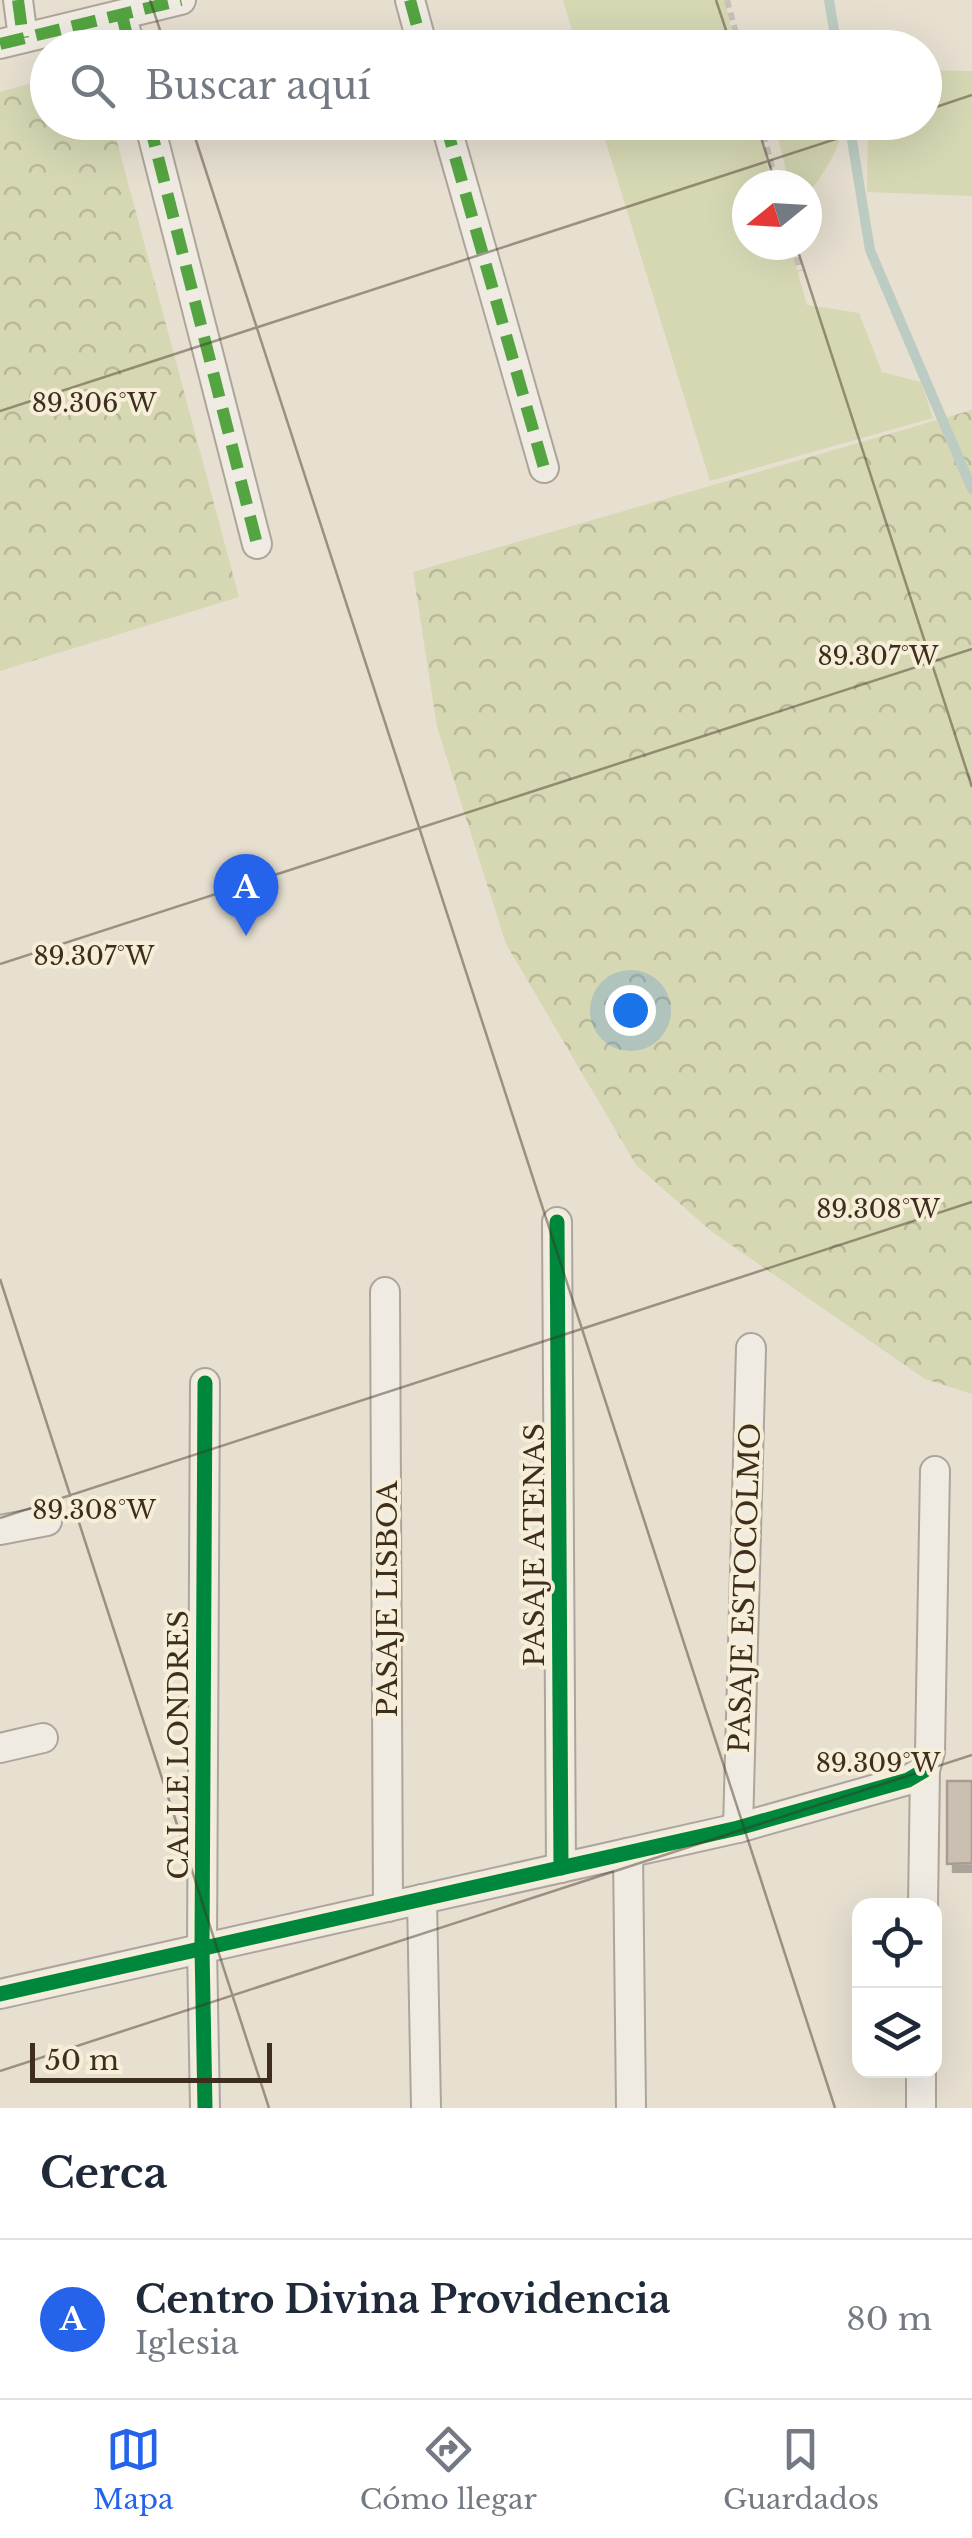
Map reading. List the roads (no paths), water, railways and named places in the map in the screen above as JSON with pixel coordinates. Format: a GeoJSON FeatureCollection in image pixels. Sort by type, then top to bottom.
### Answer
{"type":"FeatureCollection","features":[{"type":"Feature","properties":{"kind":"street"},"geometry":{"type":"LineString","coordinates":[[12,41],[18,0]]}},
{"type":"Feature","properties":{"kind":"street"},"geometry":{"type":"LineString","coordinates":[[59,30],[181,0]]}},
{"type":"Feature","properties":{"kind":"street"},"geometry":{"type":"LineString","coordinates":[[410,0],[418,30]]}},
{"type":"Feature","properties":{"kind":"street"},"geometry":{"type":"LineString","coordinates":[[122,15],[126,30]]}},
{"type":"Feature","properties":{"kind":"street"},"geometry":{"type":"LineString","coordinates":[[154,140],[257,544]]}},
{"type":"Feature","properties":{"kind":"street"},"geometry":{"type":"LineString","coordinates":[[450,140],[544,468]]}},
{"type":"Feature","properties":{"kind":"street","name":"PASAJE ATENAS"},"geometry":{"type":"LineString","coordinates":[[557,1222],[561,1868]]}},
{"type":"Feature","properties":{"kind":"street","name":"PASAJE LISBOA"},"geometry":{"type":"LineString","coordinates":[[385,1292],[388,1907]]}},
{"type":"Feature","properties":{"kind":"street","name":"PASAJE ESTOCOLMO"},"geometry":{"type":"LineString","coordinates":[[738,1828],[751,1348]]}},
{"type":"Feature","properties":{"kind":"street","name":"CALLE LONDRES"},"geometry":{"type":"LineString","coordinates":[[205,1383],[205,2108]]}},
{"type":"Feature","properties":{"kind":"street"},"geometry":{"type":"LineString","coordinates":[[924,1898],[934,1472]]}},
{"type":"Feature","properties":{"kind":"street"},"geometry":{"type":"LineString","coordinates":[[0,1530],[47,1521]]}},
{"type":"Feature","properties":{"kind":"street"},"geometry":{"type":"LineString","coordinates":[[0,1748],[43,1738]]}},
{"type":"Feature","properties":{"kind":"street"},"geometry":{"type":"LineString","coordinates":[[0,1994],[738,1828],[908,1780],[925,1770]]}},
{"type":"Feature","properties":{"kind":"street"},"geometry":{"type":"LineString","coordinates":[[628,1853],[632,2108]]}},
{"type":"Feature","properties":{"kind":"street"},"geometry":{"type":"LineString","coordinates":[[422,1899],[426,2108]]}},
{"type":"Feature","properties":{"kind":"street"},"geometry":{"type":"LineString","coordinates":[[921,2078],[921,2108]]}},
{"type":"Feature","properties":{"kind":"waterway"},"geometry":{"type":"LineString","coordinates":[[829,0],[834,30]]}},
{"type":"Feature","properties":{"kind":"waterway"},"geometry":{"type":"LineString","coordinates":[[852,140],[870,250],[972,489]]}},
{"type":"Feature","properties":{"kind":"place","name":"Centro Divina Providencia"},"geometry":{"type":"Point","coordinates":[246,936]}}]}
